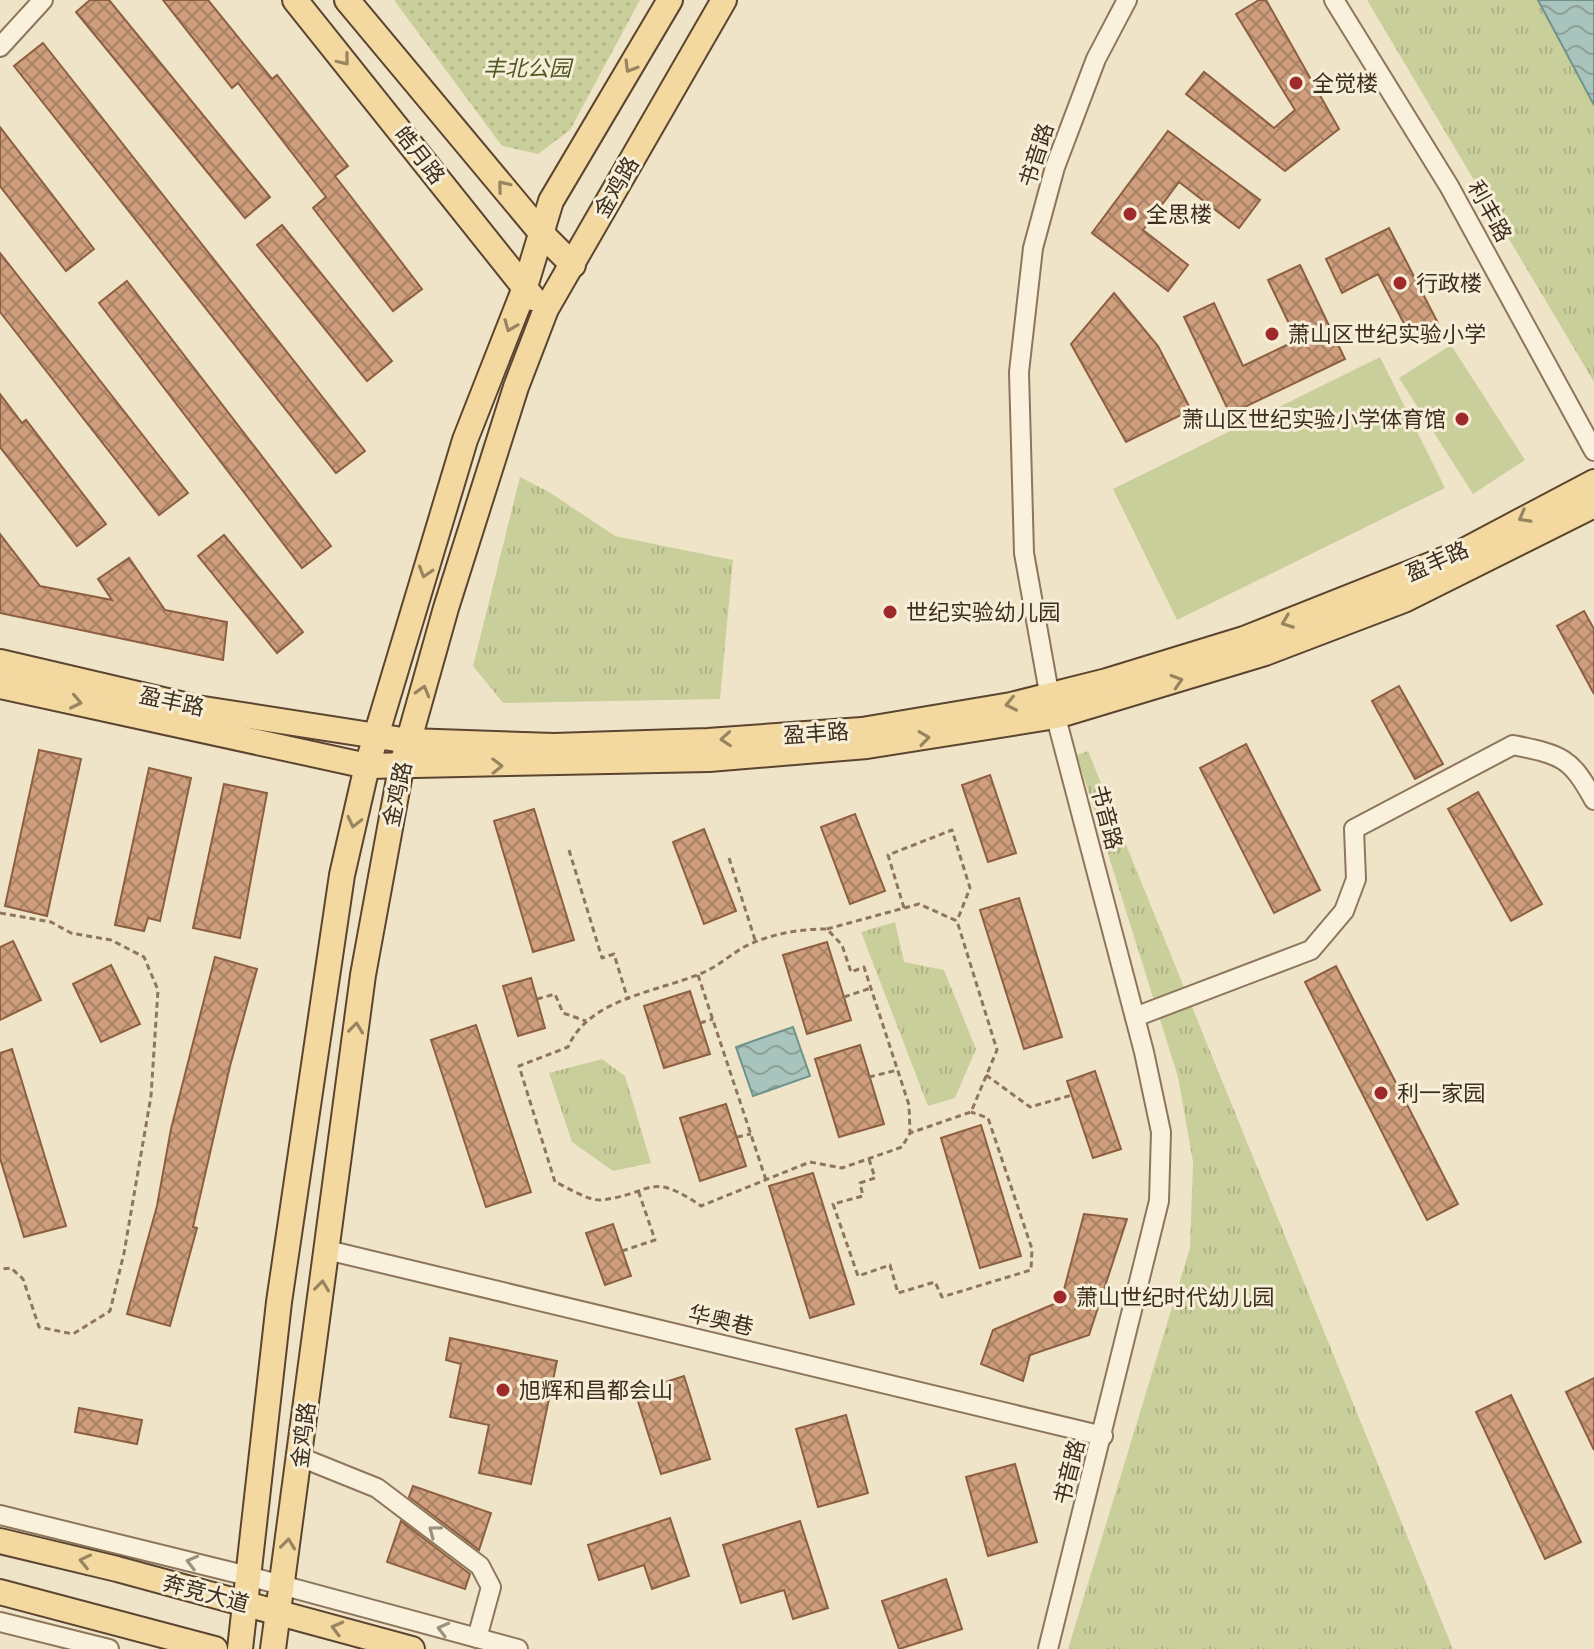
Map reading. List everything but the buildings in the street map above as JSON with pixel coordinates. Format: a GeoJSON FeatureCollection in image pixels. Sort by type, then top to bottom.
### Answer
{"type":"FeatureCollection","features":[{"type":"Feature","properties":{"kind":"main road","name":"皓月路"},"geometry":{"type":"LineString","coordinates":[[295,0],[524,290],[546,309]]}},
{"type":"Feature","properties":{"kind":"main road","name":"皓月路"},"geometry":{"type":"LineString","coordinates":[[347,0],[543,235],[573,265]]}},
{"type":"Feature","properties":{"kind":"main road","name":"金鸡路"},"geometry":{"type":"LineString","coordinates":[[240,1649],[283,1270],[342,875],[367,766],[465,440],[524,290],[551,201],[670,0]]}},
{"type":"Feature","properties":{"kind":"main road","name":"金鸡路"},"geometry":{"type":"LineString","coordinates":[[273,1649],[363,975],[401,768],[516,387],[546,309],[724,0]]}},
{"type":"Feature","properties":{"kind":"main road","name":"盈丰路"},"geometry":{"type":"LineString","coordinates":[[0,662],[197,708],[409,741],[554,746],[862,730],[1053,706],[1244,639],[1458,554],[1594,482]]}},
{"type":"Feature","properties":{"kind":"main road","name":"盈丰路"},"geometry":{"type":"LineString","coordinates":[[0,686],[367,766],[401,768],[709,759],[867,746],[1053,706],[1265,653],[1404,600],[1594,505]]}},
{"type":"Feature","properties":{"kind":"main road","name":"奔竞大道"},"geometry":{"type":"LineString","coordinates":[[0,1541],[412,1649]]}},
{"type":"Feature","properties":{"kind":"main road"},"geometry":{"type":"LineString","coordinates":[[0,1592],[215,1649]]}},
{"type":"Feature","properties":{"kind":"street"},"geometry":{"type":"LineString","coordinates":[[0,47],[43,0]]}},
{"type":"Feature","properties":{"kind":"street","name":"书音路"},"geometry":{"type":"LineString","coordinates":[[1048,1649],[1159,1201],[1161,1132],[1135,1017],[1053,706],[1024,553],[1021,357],[1033,248],[1055,167],[1096,59],[1127,0]]}},
{"type":"Feature","properties":{"kind":"street","name":"利丰路"},"geometry":{"type":"LineString","coordinates":[[1334,0],[1449,186],[1594,451]]}},
{"type":"Feature","properties":{"kind":"street"},"geometry":{"type":"LineString","coordinates":[[1135,1017],[1311,950],[1344,911],[1356,879],[1354,829],[1513,745],[1560,755],[1577,768],[1594,800]]}},
{"type":"Feature","properties":{"kind":"street","name":"华奥巷"},"geometry":{"type":"LineString","coordinates":[[327,1250],[1103,1436]]}},
{"type":"Feature","properties":{"kind":"street"},"geometry":{"type":"LineString","coordinates":[[300,1457],[377,1488],[480,1566],[491,1587],[477,1638]]}},
{"type":"Feature","properties":{"kind":"street"},"geometry":{"type":"LineString","coordinates":[[0,1515],[248,1576],[518,1649]]}},
{"type":"Feature","properties":{"kind":"street"},"geometry":{"type":"LineString","coordinates":[[0,1622],[109,1649]]}},
{"type":"Feature","properties":{"kind":"path"},"geometry":{"type":"LineString","coordinates":[[904,908],[888,855],[952,830],[970,888],[957,921],[997,1050],[971,1112]]}},
{"type":"Feature","properties":{"kind":"path"},"geometry":{"type":"LineString","coordinates":[[569,850],[602,958],[614,954],[628,1000]]}},
{"type":"Feature","properties":{"kind":"path"},"geometry":{"type":"LineString","coordinates":[[729,858],[756,943]]}},
{"type":"Feature","properties":{"kind":"path"},"geometry":{"type":"LineString","coordinates":[[827,929],[842,945],[851,972],[864,967],[909,1105],[910,1133],[902,1147],[842,1168],[810,1162],[701,1206],[674,1187],[653,1186],[598,1200],[555,1182],[519,1066],[568,1047],[575,1029],[603,1009],[698,975],[756,943],[798,929],[827,929],[919,904],[957,921]]}},
{"type":"Feature","properties":{"kind":"path"},"geometry":{"type":"LineString","coordinates":[[0,913],[51,922],[71,933],[111,940],[144,957],[158,990],[151,1096],[124,1253],[110,1311],[73,1334],[39,1327],[23,1279],[11,1268],[0,1269]]}},
{"type":"Feature","properties":{"kind":"path"},"geometry":{"type":"LineString","coordinates":[[698,975],[766,1180]]}},
{"type":"Feature","properties":{"kind":"path"},"geometry":{"type":"LineString","coordinates":[[844,997],[871,988]]}},
{"type":"Feature","properties":{"kind":"path"},"geometry":{"type":"LineString","coordinates":[[537,999],[555,994],[563,1013],[586,1021]]}},
{"type":"Feature","properties":{"kind":"path"},"geometry":{"type":"LineString","coordinates":[[700,1023],[713,1019]]}},
{"type":"Feature","properties":{"kind":"path"},"geometry":{"type":"LineString","coordinates":[[869,1077],[898,1070]]}},
{"type":"Feature","properties":{"kind":"path"},"geometry":{"type":"LineString","coordinates":[[986,1075],[1030,1107],[1072,1095]]}},
{"type":"Feature","properties":{"kind":"path"},"geometry":{"type":"LineString","coordinates":[[869,1159],[875,1178],[860,1183],[863,1196],[833,1204],[858,1276],[890,1265],[898,1293],[935,1282],[942,1297],[1031,1270],[1032,1249],[988,1118],[971,1112],[910,1133]]}},
{"type":"Feature","properties":{"kind":"path"},"geometry":{"type":"LineString","coordinates":[[737,1137],[751,1134]]}},
{"type":"Feature","properties":{"kind":"path"},"geometry":{"type":"LineString","coordinates":[[622,1251],[655,1240],[638,1190]]}},
{"type":"Feature","properties":{"kind":"green space","name":"丰北公园"},"geometry":{"type":"Polygon","coordinates":[[[394,0],[640,0],[570,130],[538,154],[502,146],[394,0]]]}},
{"type":"Feature","properties":{"kind":"green space"},"geometry":{"type":"Polygon","coordinates":[[[1367,0],[1538,0],[1594,105],[1594,382],[1367,0]]]}},
{"type":"Feature","properties":{"kind":"green space","name":"萧山区世纪实验小学体育馆"},"geometry":{"type":"Polygon","coordinates":[[[1451,345],[1525,460],[1473,494],[1399,378],[1451,345]]]}},
{"type":"Feature","properties":{"kind":"green space"},"geometry":{"type":"Polygon","coordinates":[[[1380,357],[1445,488],[1177,620],[1113,489],[1380,357]]]}},
{"type":"Feature","properties":{"kind":"green space"},"geometry":{"type":"Polygon","coordinates":[[[520,477],[549,492],[615,536],[733,560],[720,699],[503,703],[473,666],[520,477]]]}},
{"type":"Feature","properties":{"kind":"green space"},"geometry":{"type":"Polygon","coordinates":[[[1088,751],[1453,1649],[1068,1649],[1190,1248],[1193,1162],[1178,1077],[1077,755],[1088,751]]]}},
{"type":"Feature","properties":{"kind":"green space"},"geometry":{"type":"Polygon","coordinates":[[[895,922],[904,962],[944,970],[976,1049],[955,1098],[928,1106],[861,932],[895,922]]]}},
{"type":"Feature","properties":{"kind":"green space"},"geometry":{"type":"Polygon","coordinates":[[[602,1059],[625,1076],[651,1163],[613,1171],[572,1142],[549,1073],[602,1059]]]}},
{"type":"Feature","properties":{"kind":"water"},"geometry":{"type":"Polygon","coordinates":[[[1538,0],[1594,0],[1594,105],[1538,0]]]}},
{"type":"Feature","properties":{"kind":"water"},"geometry":{"type":"Polygon","coordinates":[[[793,1027],[810,1076],[753,1096],[736,1047],[793,1027]]]}},
{"type":"Feature","properties":{"kind":"place","name":"全觉楼"},"geometry":{"type":"Point","coordinates":[1296,83]}},
{"type":"Feature","properties":{"kind":"place","name":"全思楼"},"geometry":{"type":"Point","coordinates":[1130,214]}},
{"type":"Feature","properties":{"kind":"place","name":"行政楼"},"geometry":{"type":"Point","coordinates":[1400,283]}},
{"type":"Feature","properties":{"kind":"place","name":"萧山区世纪实验小学"},"geometry":{"type":"Point","coordinates":[1272,334]}},
{"type":"Feature","properties":{"kind":"place","name":"萧山区世纪实验小学体育馆"},"geometry":{"type":"Point","coordinates":[1462,419]}},
{"type":"Feature","properties":{"kind":"place","name":"世纪实验幼儿园"},"geometry":{"type":"Point","coordinates":[890,612]}},
{"type":"Feature","properties":{"kind":"place","name":"利一家园"},"geometry":{"type":"Point","coordinates":[1381,1093]}},
{"type":"Feature","properties":{"kind":"place","name":"萧山世纪时代幼儿园"},"geometry":{"type":"Point","coordinates":[1060,1297]}},
{"type":"Feature","properties":{"kind":"place","name":"旭辉和昌都会山"},"geometry":{"type":"Point","coordinates":[503,1390]}}]}
